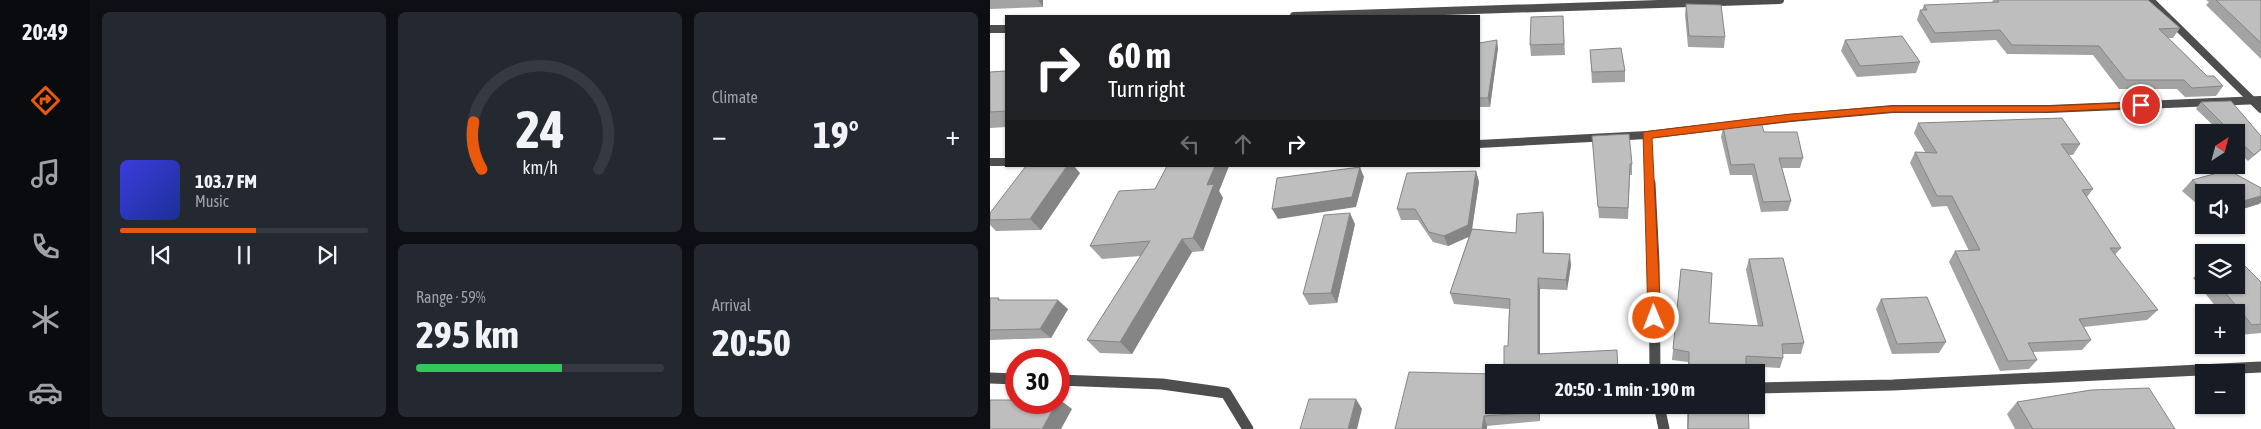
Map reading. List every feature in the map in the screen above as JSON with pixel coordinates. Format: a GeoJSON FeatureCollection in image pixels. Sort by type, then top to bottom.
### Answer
{"type":"FeatureCollection","features":[{"type":"Feature","properties":{"kind":"street"},"geometry":{"type":"LineString","coordinates":[[1324,15],[1780,0]]}},
{"type":"Feature","properties":{"kind":"street"},"geometry":{"type":"LineString","coordinates":[[2150,0],[2261,109]]}},
{"type":"Feature","properties":{"kind":"street"},"geometry":{"type":"LineString","coordinates":[[990,29],[1005,29]]}},
{"type":"Feature","properties":{"kind":"street"},"geometry":{"type":"LineString","coordinates":[[1480,144],[1647,135],[1791,118],[1892,109],[2049,109],[2261,100]]}},
{"type":"Feature","properties":{"kind":"street"},"geometry":{"type":"LineString","coordinates":[[1647,135],[1654,263],[1655,364]]}},
{"type":"Feature","properties":{"kind":"street"},"geometry":{"type":"LineString","coordinates":[[990,162],[1005,162]]}},
{"type":"Feature","properties":{"kind":"street"},"geometry":{"type":"LineString","coordinates":[[1765,388],[1903,384],[2261,367]]}},
{"type":"Feature","properties":{"kind":"street"},"geometry":{"type":"LineString","coordinates":[[990,378],[1005,378]]}},
{"type":"Feature","properties":{"kind":"street"},"geometry":{"type":"LineString","coordinates":[[1070,380],[1162,384],[1226,393],[1248,429]]}},
{"type":"Feature","properties":{"kind":"street"},"geometry":{"type":"LineString","coordinates":[[1661,414],[1664,429]]}},
{"type":"Feature","properties":{"kind":"building"},"geometry":{"type":"Polygon","coordinates":[[[1997,0],[2148,0],[2180,28],[2159,29],[2207,76],[2214,76],[2223,86],[2192,88],[2184,80],[2126,80],[2099,46],[2012,45],[2000,30],[1935,33],[1920,10],[1927,10],[1924,5],[1999,2],[1997,0]]]}},
{"type":"Feature","properties":{"kind":"building"},"geometry":{"type":"Polygon","coordinates":[[[2216,0],[2261,0],[2261,43],[2216,0]]]}},
{"type":"Feature","properties":{"kind":"building"},"geometry":{"type":"Polygon","coordinates":[[[1686,4],[1721,5],[1725,37],[1689,36],[1686,4]]]}},
{"type":"Feature","properties":{"kind":"building"},"geometry":{"type":"Polygon","coordinates":[[[1563,16],[1564,44],[1530,45],[1531,17],[1563,16]]]}},
{"type":"Feature","properties":{"kind":"building"},"geometry":{"type":"Polygon","coordinates":[[[1902,36],[1920,62],[1860,66],[1845,40],[1902,36]]]}},
{"type":"Feature","properties":{"kind":"building"},"geometry":{"type":"Polygon","coordinates":[[[1497,40],[1488,98],[1480,98],[1480,43],[1497,40]]]}},
{"type":"Feature","properties":{"kind":"building"},"geometry":{"type":"Polygon","coordinates":[[[1621,48],[1625,71],[1592,72],[1590,50],[1621,48]]]}},
{"type":"Feature","properties":{"kind":"building"},"geometry":{"type":"Polygon","coordinates":[[[1005,71],[1005,111],[990,112],[990,72],[1005,71]]]}},
{"type":"Feature","properties":{"kind":"building"},"geometry":{"type":"Polygon","coordinates":[[[2231,101],[2261,136],[2261,149],[2254,155],[2245,146],[2245,124],[2223,124],[2201,102],[2231,101]]]}},
{"type":"Feature","properties":{"kind":"building"},"geometry":{"type":"Polygon","coordinates":[[[2062,118],[2080,144],[2061,144],[2093,189],[2082,190],[2121,248],[2110,248],[2158,310],[2079,319],[2091,340],[2028,343],[2037,360],[2008,361],[1955,251],[1980,250],[1952,196],[1937,196],[1915,152],[1937,153],[1918,123],[2062,118]]]}},
{"type":"Feature","properties":{"kind":"building"},"geometry":{"type":"Polygon","coordinates":[[[1762,125],[1764,132],[1797,132],[1803,158],[1779,158],[1791,201],[1763,202],[1754,164],[1731,165],[1723,127],[1762,125]]]}},
{"type":"Feature","properties":{"kind":"building"},"geometry":{"type":"Polygon","coordinates":[[[1629,134],[1632,164],[1630,164],[1628,208],[1598,207],[1592,136],[1629,134]]]}},
{"type":"Feature","properties":{"kind":"building"},"geometry":{"type":"Polygon","coordinates":[[[1025,167],[1066,167],[1030,219],[990,220],[990,213],[1025,167]]]}},
{"type":"Feature","properties":{"kind":"building"},"geometry":{"type":"Polygon","coordinates":[[[1166,167],[1215,167],[1207,185],[1214,184],[1193,238],[1182,239],[1120,342],[1087,340],[1150,241],[1090,246],[1119,191],[1155,189],[1166,167]]]}},
{"type":"Feature","properties":{"kind":"building"},"geometry":{"type":"Polygon","coordinates":[[[1360,167],[1352,197],[1272,209],[1277,178],[1360,167]]]}},
{"type":"Feature","properties":{"kind":"building"},"geometry":{"type":"Polygon","coordinates":[[[1476,171],[1468,225],[1444,236],[1429,232],[1415,209],[1397,209],[1407,173],[1476,171]]]}},
{"type":"Feature","properties":{"kind":"building"},"geometry":{"type":"Polygon","coordinates":[[[2214,174],[2235,174],[2261,188],[2261,196],[2245,200],[2245,184],[2197,184],[2192,180],[2214,174]]]}},
{"type":"Feature","properties":{"kind":"building"},"geometry":{"type":"Polygon","coordinates":[[[1543,212],[1543,253],[1570,254],[1566,280],[1538,278],[1538,354],[1617,350],[1618,364],[1504,364],[1504,346],[1508,346],[1510,299],[1450,293],[1472,229],[1516,233],[1517,214],[1543,212]]]}},
{"type":"Feature","properties":{"kind":"building"},"geometry":{"type":"Polygon","coordinates":[[[1350,213],[1331,293],[1303,294],[1324,215],[1350,213]]]}},
{"type":"Feature","properties":{"kind":"building"},"geometry":{"type":"Polygon","coordinates":[[[1783,258],[1804,343],[1782,344],[1783,358],[1746,356],[1746,364],[1689,364],[1689,352],[1673,349],[1681,269],[1712,273],[1709,323],[1763,326],[1749,259],[1783,258]]]}},
{"type":"Feature","properties":{"kind":"building"},"geometry":{"type":"Polygon","coordinates":[[[2245,266],[2261,282],[2261,324],[2252,325],[2245,317],[2245,304],[2235,304],[2226,294],[2245,294],[2245,266]]]}},
{"type":"Feature","properties":{"kind":"building"},"geometry":{"type":"Polygon","coordinates":[[[1927,297],[1946,342],[1897,344],[1881,299],[1927,297]]]}},
{"type":"Feature","properties":{"kind":"building"},"geometry":{"type":"Polygon","coordinates":[[[990,298],[999,298],[998,300],[1058,300],[1040,329],[990,330],[990,298]]]}},
{"type":"Feature","properties":{"kind":"building"},"geometry":{"type":"Polygon","coordinates":[[[1409,372],[1485,374],[1485,414],[1511,414],[1484,416],[1482,429],[1395,429],[1409,372]]]}},
{"type":"Feature","properties":{"kind":"building"},"geometry":{"type":"Polygon","coordinates":[[[2149,388],[2175,429],[2033,429],[2017,402],[2091,390],[2149,388]]]}},
{"type":"Feature","properties":{"kind":"building"},"geometry":{"type":"Polygon","coordinates":[[[1309,399],[1356,399],[1348,429],[1300,429],[1309,399]]]}},
{"type":"Feature","properties":{"kind":"building"},"geometry":{"type":"Polygon","coordinates":[[[990,400],[1005,400],[1005,414],[1050,414],[1042,429],[990,429],[990,400]]]}},
{"type":"Feature","properties":{"kind":"building"},"geometry":{"type":"Polygon","coordinates":[[[1689,414],[1748,414],[1749,429],[1688,429],[1689,414]]]}},
{"type":"Feature","properties":{"kind":"route"},"geometry":{"type":"LineString","coordinates":[[1654,318],[1654,263],[1647,135],[1791,118],[1892,109],[2049,109],[2141,105]]}}]}
